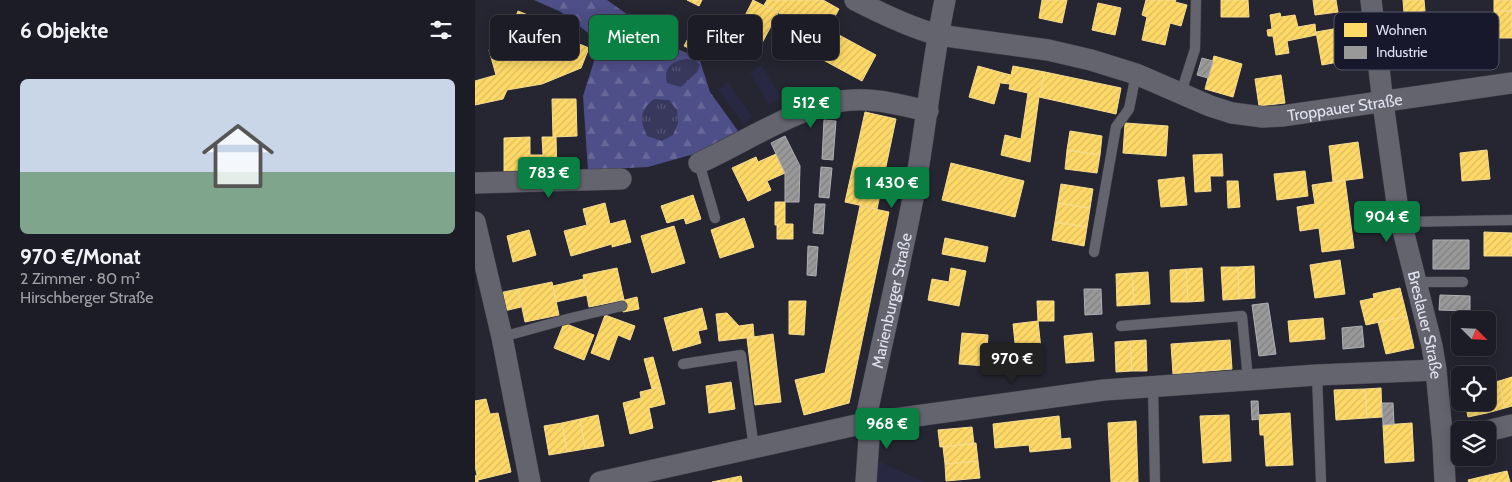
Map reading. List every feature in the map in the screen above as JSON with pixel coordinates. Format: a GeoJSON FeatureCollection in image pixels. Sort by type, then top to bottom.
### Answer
{"type":"FeatureCollection","features":[{"type":"Feature","properties":{"kind":"street","name":"Troppauer Straße"},"geometry":{"type":"LineString","coordinates":[[855,0],[920,30],[938,35],[1047,50],[1091,60],[1136,74],[1210,106],[1232,113],[1263,117],[1289,116],[1512,83]]}},
{"type":"Feature","properties":{"kind":"street","name":"Marienburger Straße"},"geometry":{"type":"LineString","coordinates":[[866,482],[869,438],[865,423],[902,254],[928,112],[938,35],[945,0]]}},
{"type":"Feature","properties":{"kind":"street","name":"Breslauer Straße"},"geometry":{"type":"LineString","coordinates":[[1379,70],[1401,222],[1432,346],[1451,436]]}},
{"type":"Feature","properties":{"kind":"street"},"geometry":{"type":"LineString","coordinates":[[699,163],[786,120],[833,102],[874,100],[928,112]]}},
{"type":"Feature","properties":{"kind":"street"},"geometry":{"type":"LineString","coordinates":[[475,182],[621,179]]}},
{"type":"Feature","properties":{"kind":"street"},"geometry":{"type":"LineString","coordinates":[[475,222],[502,337],[530,482]]}},
{"type":"Feature","properties":{"kind":"street"},"geometry":{"type":"LineString","coordinates":[[600,482],[865,423],[1104,390],[1317,374],[1436,370]]}},
{"type":"Feature","properties":{"kind":"street"},"geometry":{"type":"LineString","coordinates":[[1496,429],[1512,425]]}},
{"type":"Feature","properties":{"kind":"street","name":"Breslauer Straße"},"geometry":{"type":"LineString","coordinates":[[1445,482],[1451,446]]}},
{"type":"Feature","properties":{"kind":"lane"},"geometry":{"type":"LineString","coordinates":[[1181,93],[1195,49],[1196,0]]}},
{"type":"Feature","properties":{"kind":"lane"},"geometry":{"type":"LineString","coordinates":[[1094,252],[1116,127],[1129,109],[1136,74]]}},
{"type":"Feature","properties":{"kind":"lane"},"geometry":{"type":"LineString","coordinates":[[699,163],[715,218]]}},
{"type":"Feature","properties":{"kind":"lane"},"geometry":{"type":"LineString","coordinates":[[1401,222],[1512,220]]}},
{"type":"Feature","properties":{"kind":"lane"},"geometry":{"type":"LineString","coordinates":[[1415,282],[1463,282]]}},
{"type":"Feature","properties":{"kind":"lane"},"geometry":{"type":"LineString","coordinates":[[502,337],[622,306]]}},
{"type":"Feature","properties":{"kind":"lane"},"geometry":{"type":"LineString","coordinates":[[1121,326],[1242,316],[1248,380]]}},
{"type":"Feature","properties":{"kind":"lane"},"geometry":{"type":"LineString","coordinates":[[683,364],[741,355],[754,448]]}},
{"type":"Feature","properties":{"kind":"lane"},"geometry":{"type":"LineString","coordinates":[[1317,374],[1321,482]]}},
{"type":"Feature","properties":{"kind":"lane"},"geometry":{"type":"LineString","coordinates":[[1153,387],[1155,482]]}},
{"type":"Feature","properties":{"kind":"shaded area"},"geometry":{"type":"Polygon","coordinates":[[[762,65],[781,98],[769,105],[750,73],[762,65]]]}},
{"type":"Feature","properties":{"kind":"shaded area"},"geometry":{"type":"Polygon","coordinates":[[[728,82],[753,117],[743,123],[718,89],[728,82]]]}},
{"type":"Feature","properties":{"kind":"shaded area"},"geometry":{"type":"Polygon","coordinates":[[[865,455],[924,482],[863,482],[865,455]]]}},
{"type":"Feature","properties":{"kind":"green space"},"geometry":{"type":"Polygon","coordinates":[[[534,0],[607,0],[628,15],[589,15],[589,34],[579,26],[579,15],[565,15],[534,0]]]}},
{"type":"Feature","properties":{"kind":"green space"},"geometry":{"type":"Polygon","coordinates":[[[678,49],[688,53],[688,60],[700,60],[710,92],[738,131],[694,154],[648,167],[588,170],[583,96],[594,60],[678,60],[678,49]]]}},
{"type":"Feature","properties":{"kind":"green space"},"geometry":{"type":"Polygon","coordinates":[[[695,60],[700,65],[697,72],[681,87],[667,83],[666,78],[668,69],[677,61],[695,60]]]}},
{"type":"Feature","properties":{"kind":"green space"},"geometry":{"type":"Polygon","coordinates":[[[654,99],[669,100],[677,110],[678,123],[673,135],[662,141],[647,136],[642,120],[643,112],[654,99]]]}},
{"type":"Feature","properties":{"kind":"building: Wohnen"},"geometry":{"type":"Polygon","coordinates":[[[687,0],[702,0],[699,6],[687,0]]]}},
{"type":"Feature","properties":{"kind":"building: Wohnen"},"geometry":{"type":"Polygon","coordinates":[[[753,0],[778,13],[777,15],[772,15],[772,24],[762,43],[762,15],[745,15],[753,0]]]}},
{"type":"Feature","properties":{"kind":"building: Wohnen"},"geometry":{"type":"Polygon","coordinates":[[[767,0],[823,0],[839,9],[836,15],[783,15],[764,5],[767,0]]]}},
{"type":"Feature","properties":{"kind":"building: Wohnen"},"geometry":{"type":"Polygon","coordinates":[[[1042,0],[1067,0],[1062,23],[1039,18],[1042,0]]]}},
{"type":"Feature","properties":{"kind":"building: Wohnen"},"geometry":{"type":"Polygon","coordinates":[[[1146,0],[1176,0],[1175,2],[1187,5],[1181,26],[1170,23],[1165,45],[1142,40],[1147,17],[1142,15],[1146,0]]]}},
{"type":"Feature","properties":{"kind":"building: Wohnen"},"geometry":{"type":"Polygon","coordinates":[[[1221,0],[1248,0],[1249,17],[1221,17],[1221,0]]]}},
{"type":"Feature","properties":{"kind":"building: Wohnen"},"geometry":{"type":"Polygon","coordinates":[[[1313,0],[1336,0],[1338,12],[1315,15],[1313,0]]]}},
{"type":"Feature","properties":{"kind":"building: Wohnen"},"geometry":{"type":"Polygon","coordinates":[[[1403,0],[1424,0],[1425,11],[1404,12],[1403,0]]]}},
{"type":"Feature","properties":{"kind":"building: Wohnen"},"geometry":{"type":"Polygon","coordinates":[[[1494,0],[1512,0],[1512,11],[1494,11],[1494,0]]]}},
{"type":"Feature","properties":{"kind":"building: Wohnen"},"geometry":{"type":"Polygon","coordinates":[[[1098,3],[1121,8],[1115,35],[1092,30],[1098,3]]]}},
{"type":"Feature","properties":{"kind":"building: Wohnen"},"geometry":{"type":"Polygon","coordinates":[[[518,11],[528,15],[516,15],[518,11]]]}},
{"type":"Feature","properties":{"kind":"building: Wohnen"},"geometry":{"type":"Polygon","coordinates":[[[1512,11],[1512,38],[1499,38],[1499,12],[1494,12],[1512,11]]]}},
{"type":"Feature","properties":{"kind":"building: Wohnen"},"geometry":{"type":"Polygon","coordinates":[[[1280,13],[1281,17],[1295,15],[1298,27],[1315,24],[1316,35],[1287,41],[1289,53],[1276,55],[1273,36],[1268,36],[1267,30],[1272,29],[1270,15],[1280,13]]]}},
{"type":"Feature","properties":{"kind":"building: Wohnen"},"geometry":{"type":"Polygon","coordinates":[[[1334,29],[1334,63],[1322,65],[1316,32],[1334,29]]]}},
{"type":"Feature","properties":{"kind":"building: Wohnen"},"geometry":{"type":"Polygon","coordinates":[[[839,35],[876,55],[862,81],[823,60],[839,60],[839,35]]]}},
{"type":"Feature","properties":{"kind":"building: Wohnen"},"geometry":{"type":"Polygon","coordinates":[[[688,38],[688,48],[684,46],[688,38]]]}},
{"type":"Feature","properties":{"kind":"building: Wohnen"},"geometry":{"type":"Polygon","coordinates":[[[579,44],[589,48],[581,68],[542,84],[507,90],[503,99],[475,105],[475,81],[496,75],[492,60],[579,60],[579,44]]]}},
{"type":"Feature","properties":{"kind":"building: Wohnen"},"geometry":{"type":"Polygon","coordinates":[[[1214,56],[1242,64],[1233,97],[1205,89],[1214,56]]]}},
{"type":"Feature","properties":{"kind":"building: Wohnen"},"geometry":{"type":"Polygon","coordinates":[[[978,66],[1003,73],[994,104],[969,97],[978,66]]]}},
{"type":"Feature","properties":{"kind":"building: Wohnen"},"geometry":{"type":"Polygon","coordinates":[[[1013,66],[1045,72],[1039,97],[1030,162],[1001,155],[1005,135],[1021,139],[1028,93],[1009,89],[1010,84],[1001,83],[1003,73],[1011,75],[1013,66]]]}},
{"type":"Feature","properties":{"kind":"building: Wohnen"},"geometry":{"type":"Polygon","coordinates":[[[1045,72],[1121,88],[1116,114],[1039,97],[1045,72]]]}},
{"type":"Feature","properties":{"kind":"building: Wohnen"},"geometry":{"type":"Polygon","coordinates":[[[1281,75],[1285,103],[1259,106],[1255,79],[1281,75]]]}},
{"type":"Feature","properties":{"kind":"building: Wohnen"},"geometry":{"type":"Polygon","coordinates":[[[552,99],[576,99],[577,136],[553,137],[552,99]]]}},
{"type":"Feature","properties":{"kind":"building: Wohnen"},"geometry":{"type":"Polygon","coordinates":[[[865,112],[896,119],[877,209],[845,202],[865,112]]]}},
{"type":"Feature","properties":{"kind":"building: Wohnen"},"geometry":{"type":"Polygon","coordinates":[[[1125,123],[1168,126],[1166,156],[1123,153],[1125,123]]]}},
{"type":"Feature","properties":{"kind":"building: Wohnen"},"geometry":{"type":"Polygon","coordinates":[[[1070,131],[1102,136],[1100,155],[1067,150],[1070,131]]]}},
{"type":"Feature","properties":{"kind":"building: Wohnen"},"geometry":{"type":"Polygon","coordinates":[[[530,137],[530,155],[543,155],[542,137],[556,137],[557,174],[504,175],[504,138],[530,137]]]}},
{"type":"Feature","properties":{"kind":"building: Wohnen"},"geometry":{"type":"Polygon","coordinates":[[[1358,142],[1363,178],[1333,182],[1329,146],[1358,142]]]}},
{"type":"Feature","properties":{"kind":"building: Wohnen"},"geometry":{"type":"Polygon","coordinates":[[[1067,150],[1100,155],[1097,173],[1065,169],[1067,150]]]}},
{"type":"Feature","properties":{"kind":"building: Wohnen"},"geometry":{"type":"Polygon","coordinates":[[[1487,150],[1490,179],[1462,181],[1460,153],[1487,150]]]}},
{"type":"Feature","properties":{"kind":"building: Wohnen"},"geometry":{"type":"Polygon","coordinates":[[[776,154],[785,173],[767,181],[771,190],[748,201],[732,168],[756,157],[758,162],[776,154]]]}},
{"type":"Feature","properties":{"kind":"building: Wohnen"},"geometry":{"type":"Polygon","coordinates":[[[1222,154],[1223,176],[1210,176],[1211,191],[1195,192],[1193,155],[1222,154]]]}},
{"type":"Feature","properties":{"kind":"building: Wohnen"},"geometry":{"type":"Polygon","coordinates":[[[951,163],[1024,181],[1015,217],[942,200],[951,163]]]}},
{"type":"Feature","properties":{"kind":"building: Wohnen"},"geometry":{"type":"Polygon","coordinates":[[[1305,171],[1308,196],[1277,200],[1274,174],[1305,171]]]}},
{"type":"Feature","properties":{"kind":"building: Wohnen"},"geometry":{"type":"Polygon","coordinates":[[[1184,177],[1187,205],[1161,207],[1158,180],[1184,177]]]}},
{"type":"Feature","properties":{"kind":"building: Wohnen"},"geometry":{"type":"Polygon","coordinates":[[[1345,180],[1354,248],[1322,252],[1319,228],[1300,231],[1297,207],[1315,204],[1312,185],[1345,180]]]}},
{"type":"Feature","properties":{"kind":"building: Wohnen"},"geometry":{"type":"Polygon","coordinates":[[[1227,181],[1238,181],[1240,207],[1228,208],[1227,181]]]}},
{"type":"Feature","properties":{"kind":"building: Wohnen"},"geometry":{"type":"Polygon","coordinates":[[[1061,184],[1093,189],[1090,208],[1058,203],[1061,184]]]}},
{"type":"Feature","properties":{"kind":"building: Wohnen"},"geometry":{"type":"Polygon","coordinates":[[[693,195],[701,219],[686,224],[684,218],[667,223],[661,206],[693,195]]]}},
{"type":"Feature","properties":{"kind":"building: Wohnen"},"geometry":{"type":"Polygon","coordinates":[[[775,202],[785,202],[785,224],[793,224],[793,239],[777,239],[775,202]]]}},
{"type":"Feature","properties":{"kind":"building: Wohnen"},"geometry":{"type":"Polygon","coordinates":[[[605,203],[610,224],[625,220],[631,242],[612,247],[612,244],[571,256],[564,231],[587,225],[583,209],[605,203]]]}},
{"type":"Feature","properties":{"kind":"building: Wohnen"},"geometry":{"type":"Polygon","coordinates":[[[1058,203],[1090,208],[1087,227],[1055,222],[1058,203]]]}},
{"type":"Feature","properties":{"kind":"building: Wohnen"},"geometry":{"type":"Polygon","coordinates":[[[860,206],[889,212],[849,403],[804,415],[795,380],[825,373],[860,206]]]}},
{"type":"Feature","properties":{"kind":"building: Wohnen"},"geometry":{"type":"Polygon","coordinates":[[[744,218],[754,247],[720,258],[711,230],[744,218]]]}},
{"type":"Feature","properties":{"kind":"building: Wohnen"},"geometry":{"type":"Polygon","coordinates":[[[1055,222],[1087,227],[1084,246],[1052,240],[1055,222]]]}},
{"type":"Feature","properties":{"kind":"building: Wohnen"},"geometry":{"type":"Polygon","coordinates":[[[674,226],[685,263],[652,273],[641,236],[674,226]]]}},
{"type":"Feature","properties":{"kind":"building: Wohnen"},"geometry":{"type":"Polygon","coordinates":[[[529,230],[536,255],[513,262],[507,236],[529,230]]]}},
{"type":"Feature","properties":{"kind":"building: Wohnen"},"geometry":{"type":"Polygon","coordinates":[[[1484,232],[1512,233],[1512,256],[1484,256],[1484,232]]]}},
{"type":"Feature","properties":{"kind":"building: Wohnen"},"geometry":{"type":"Polygon","coordinates":[[[945,238],[988,247],[985,262],[942,254],[945,238]]]}},
{"type":"Feature","properties":{"kind":"building: Wohnen"},"geometry":{"type":"Polygon","coordinates":[[[1340,260],[1345,294],[1315,298],[1310,265],[1340,260]]]}},
{"type":"Feature","properties":{"kind":"building: Wohnen"},"geometry":{"type":"Polygon","coordinates":[[[1254,266],[1255,298],[1239,299],[1238,267],[1254,266]]]}},
{"type":"Feature","properties":{"kind":"building: Wohnen"},"geometry":{"type":"Polygon","coordinates":[[[1221,267],[1238,267],[1239,299],[1223,300],[1221,267]]]}},
{"type":"Feature","properties":{"kind":"building: Wohnen"},"geometry":{"type":"Polygon","coordinates":[[[617,268],[624,300],[589,307],[583,275],[617,268]]]}},
{"type":"Feature","properties":{"kind":"building: Wohnen"},"geometry":{"type":"Polygon","coordinates":[[[951,268],[966,271],[959,306],[928,300],[932,279],[949,282],[951,268]]]}},
{"type":"Feature","properties":{"kind":"building: Wohnen"},"geometry":{"type":"Polygon","coordinates":[[[1202,268],[1204,301],[1188,302],[1186,269],[1202,268]]]}},
{"type":"Feature","properties":{"kind":"building: Wohnen"},"geometry":{"type":"Polygon","coordinates":[[[1186,269],[1188,302],[1171,302],[1170,270],[1186,269]]]}},
{"type":"Feature","properties":{"kind":"building: Wohnen"},"geometry":{"type":"Polygon","coordinates":[[[1148,272],[1150,304],[1134,305],[1132,273],[1148,272]]]}},
{"type":"Feature","properties":{"kind":"building: Wohnen"},"geometry":{"type":"Polygon","coordinates":[[[1132,273],[1134,305],[1117,306],[1116,274],[1132,273]]]}},
{"type":"Feature","properties":{"kind":"building: Wohnen"},"geometry":{"type":"Polygon","coordinates":[[[583,279],[587,295],[556,302],[553,286],[583,279]]]}},
{"type":"Feature","properties":{"kind":"building: Wohnen"},"geometry":{"type":"Polygon","coordinates":[[[552,282],[559,315],[525,322],[518,289],[552,282]]]}},
{"type":"Feature","properties":{"kind":"building: Wohnen"},"geometry":{"type":"Polygon","coordinates":[[[1400,288],[1407,316],[1366,325],[1360,301],[1374,298],[1373,294],[1400,288]]]}},
{"type":"Feature","properties":{"kind":"building: Wohnen"},"geometry":{"type":"Polygon","coordinates":[[[518,289],[521,307],[504,311],[499,293],[518,289]]]}},
{"type":"Feature","properties":{"kind":"building: Wohnen"},"geometry":{"type":"Polygon","coordinates":[[[637,297],[639,309],[623,312],[621,301],[637,297]]]}},
{"type":"Feature","properties":{"kind":"building: Wohnen"},"geometry":{"type":"Polygon","coordinates":[[[789,301],[806,301],[804,335],[789,334],[789,301]]]}},
{"type":"Feature","properties":{"kind":"building: Wohnen"},"geometry":{"type":"Polygon","coordinates":[[[1037,301],[1054,301],[1054,321],[1038,321],[1037,301]]]}},
{"type":"Feature","properties":{"kind":"building: Wohnen"},"geometry":{"type":"Polygon","coordinates":[[[702,308],[707,329],[698,331],[701,343],[673,351],[664,318],[702,308]]]}},
{"type":"Feature","properties":{"kind":"building: Wohnen"},"geometry":{"type":"Polygon","coordinates":[[[727,313],[739,326],[753,324],[754,337],[719,341],[716,314],[727,313]]]}},
{"type":"Feature","properties":{"kind":"building: Wohnen"},"geometry":{"type":"Polygon","coordinates":[[[605,315],[635,326],[630,340],[618,335],[609,360],[591,353],[605,315]]]}},
{"type":"Feature","properties":{"kind":"building: Wohnen"},"geometry":{"type":"Polygon","coordinates":[[[1407,316],[1414,348],[1386,354],[1378,322],[1407,316]]]}},
{"type":"Feature","properties":{"kind":"building: Wohnen"},"geometry":{"type":"Polygon","coordinates":[[[1323,318],[1325,339],[1290,342],[1288,321],[1323,318]]]}},
{"type":"Feature","properties":{"kind":"building: Wohnen"},"geometry":{"type":"Polygon","coordinates":[[[1038,321],[1043,368],[1018,371],[1013,324],[1038,321]]]}},
{"type":"Feature","properties":{"kind":"building: Wohnen"},"geometry":{"type":"Polygon","coordinates":[[[564,323],[594,335],[584,360],[554,348],[564,323]]]}},
{"type":"Feature","properties":{"kind":"building: Wohnen"},"geometry":{"type":"Polygon","coordinates":[[[962,333],[988,335],[986,366],[959,364],[962,333]]]}},
{"type":"Feature","properties":{"kind":"building: Wohnen"},"geometry":{"type":"Polygon","coordinates":[[[1092,333],[1094,361],[1066,363],[1064,336],[1092,333]]]}},
{"type":"Feature","properties":{"kind":"building: Wohnen"},"geometry":{"type":"Polygon","coordinates":[[[773,334],[781,402],[755,405],[747,338],[773,334]]]}},
{"type":"Feature","properties":{"kind":"building: Wohnen"},"geometry":{"type":"Polygon","coordinates":[[[1146,340],[1147,371],[1132,371],[1130,341],[1146,340]]]}},
{"type":"Feature","properties":{"kind":"building: Wohnen"},"geometry":{"type":"Polygon","coordinates":[[[1230,340],[1232,369],[1173,374],[1171,344],[1230,340]]]}},
{"type":"Feature","properties":{"kind":"building: Wohnen"},"geometry":{"type":"Polygon","coordinates":[[[1130,341],[1132,371],[1116,372],[1115,342],[1130,341]]]}},
{"type":"Feature","properties":{"kind":"building: Wohnen"},"geometry":{"type":"Polygon","coordinates":[[[653,357],[661,387],[652,389],[644,359],[653,357]]]}},
{"type":"Feature","properties":{"kind":"building: Wohnen"},"geometry":{"type":"Polygon","coordinates":[[[1512,377],[1512,406],[1505,408],[1499,381],[1512,377]]]}},
{"type":"Feature","properties":{"kind":"building: Wohnen"},"geometry":{"type":"Polygon","coordinates":[[[1499,381],[1505,408],[1496,410],[1496,382],[1499,381]]]}},
{"type":"Feature","properties":{"kind":"building: Wohnen"},"geometry":{"type":"Polygon","coordinates":[[[731,382],[735,409],[709,413],[706,386],[731,382]]]}},
{"type":"Feature","properties":{"kind":"building: Wohnen"},"geometry":{"type":"Polygon","coordinates":[[[661,387],[665,404],[649,408],[653,428],[630,434],[623,403],[641,398],[640,392],[661,387]]]}},
{"type":"Feature","properties":{"kind":"building: Wohnen"},"geometry":{"type":"Polygon","coordinates":[[[1381,388],[1382,417],[1367,418],[1365,389],[1381,388]]]}},
{"type":"Feature","properties":{"kind":"building: Wohnen"},"geometry":{"type":"Polygon","coordinates":[[[1365,389],[1367,418],[1336,420],[1334,390],[1365,389]]]}},
{"type":"Feature","properties":{"kind":"building: Wohnen"},"geometry":{"type":"Polygon","coordinates":[[[486,399],[490,414],[498,413],[511,472],[475,482],[475,476],[477,475],[475,466],[475,401],[486,399]]]}},
{"type":"Feature","properties":{"kind":"building: Wohnen"},"geometry":{"type":"Polygon","coordinates":[[[1467,411],[1486,411],[1487,413],[1468,417],[1467,411]]]}},
{"type":"Feature","properties":{"kind":"building: Wohnen"},"geometry":{"type":"Polygon","coordinates":[[[1290,413],[1293,465],[1266,466],[1264,435],[1260,435],[1259,415],[1290,413]]]}},
{"type":"Feature","properties":{"kind":"building: Wohnen"},"geometry":{"type":"Polygon","coordinates":[[[598,415],[604,446],[585,449],[580,419],[598,415]]]}},
{"type":"Feature","properties":{"kind":"building: Wohnen"},"geometry":{"type":"Polygon","coordinates":[[[1229,415],[1231,461],[1203,463],[1200,416],[1229,415]]]}},
{"type":"Feature","properties":{"kind":"building: Wohnen"},"geometry":{"type":"Polygon","coordinates":[[[1059,416],[1061,439],[1070,438],[1071,448],[1030,452],[1029,445],[995,448],[993,424],[1059,416]]]}},
{"type":"Feature","properties":{"kind":"building: Wohnen"},"geometry":{"type":"Polygon","coordinates":[[[580,419],[585,449],[567,452],[562,423],[580,419]]]}},
{"type":"Feature","properties":{"kind":"building: Wohnen"},"geometry":{"type":"Polygon","coordinates":[[[1136,421],[1138,482],[1111,482],[1108,423],[1136,421]]]}},
{"type":"Feature","properties":{"kind":"building: Wohnen"},"geometry":{"type":"Polygon","coordinates":[[[562,423],[567,452],[549,455],[544,426],[562,423]]]}},
{"type":"Feature","properties":{"kind":"building: Wohnen"},"geometry":{"type":"Polygon","coordinates":[[[1412,423],[1414,461],[1385,463],[1383,425],[1412,423]]]}},
{"type":"Feature","properties":{"kind":"building: Wohnen"},"geometry":{"type":"Polygon","coordinates":[[[972,427],[974,444],[940,447],[938,430],[972,427]]]}},
{"type":"Feature","properties":{"kind":"building: Wohnen"},"geometry":{"type":"Polygon","coordinates":[[[976,443],[978,461],[945,464],[943,447],[976,443]]]}},
{"type":"Feature","properties":{"kind":"building: Wohnen"},"geometry":{"type":"Polygon","coordinates":[[[978,461],[980,478],[946,481],[945,464],[978,461]]]}},
{"type":"Feature","properties":{"kind":"building: Wohnen"},"geometry":{"type":"Polygon","coordinates":[[[1507,471],[1510,482],[1490,482],[1489,475],[1507,471]]]}},
{"type":"Feature","properties":{"kind":"building: Wohnen"},"geometry":{"type":"Polygon","coordinates":[[[1489,475],[1490,482],[1469,482],[1468,480],[1489,475]]]}},
{"type":"Feature","properties":{"kind":"building: Wohnen"},"geometry":{"type":"Polygon","coordinates":[[[741,476],[742,482],[712,482],[741,476]]]}},
{"type":"Feature","properties":{"kind":"building: Industrie"},"geometry":{"type":"Polygon","coordinates":[[[1202,58],[1213,61],[1208,78],[1197,75],[1202,58]]]}},
{"type":"Feature","properties":{"kind":"building: Industrie"},"geometry":{"type":"Polygon","coordinates":[[[824,120],[836,121],[833,160],[822,159],[824,120]]]}},
{"type":"Feature","properties":{"kind":"building: Industrie"},"geometry":{"type":"Polygon","coordinates":[[[785,136],[800,166],[799,202],[785,202],[785,173],[771,143],[785,136]]]}},
{"type":"Feature","properties":{"kind":"building: Industrie"},"geometry":{"type":"Polygon","coordinates":[[[821,167],[832,168],[829,198],[819,197],[821,167]]]}},
{"type":"Feature","properties":{"kind":"building: Industrie"},"geometry":{"type":"Polygon","coordinates":[[[815,204],[825,204],[823,234],[813,233],[815,204]]]}},
{"type":"Feature","properties":{"kind":"building: Industrie"},"geometry":{"type":"Polygon","coordinates":[[[1433,240],[1469,240],[1469,269],[1433,269],[1433,240]]]}},
{"type":"Feature","properties":{"kind":"building: Industrie"},"geometry":{"type":"Polygon","coordinates":[[[808,246],[818,247],[816,276],[807,275],[808,246]]]}},
{"type":"Feature","properties":{"kind":"building: Industrie"},"geometry":{"type":"Polygon","coordinates":[[[1084,289],[1101,289],[1102,314],[1085,315],[1084,289]]]}},
{"type":"Feature","properties":{"kind":"building: Industrie"},"geometry":{"type":"Polygon","coordinates":[[[1440,295],[1470,296],[1470,311],[1439,310],[1440,295]]]}},
{"type":"Feature","properties":{"kind":"building: Industrie"},"geometry":{"type":"Polygon","coordinates":[[[1268,303],[1276,354],[1259,356],[1252,305],[1268,303]]]}},
{"type":"Feature","properties":{"kind":"building: Industrie"},"geometry":{"type":"Polygon","coordinates":[[[1362,326],[1364,347],[1343,349],[1342,328],[1362,326]]]}},
{"type":"Feature","properties":{"kind":"building: Industrie"},"geometry":{"type":"Polygon","coordinates":[[[1251,401],[1258,401],[1259,419],[1252,420],[1251,401]]]}},
{"type":"Feature","properties":{"kind":"building: Industrie"},"geometry":{"type":"Polygon","coordinates":[[[1382,403],[1393,403],[1394,424],[1383,425],[1382,403]]]}}]}
